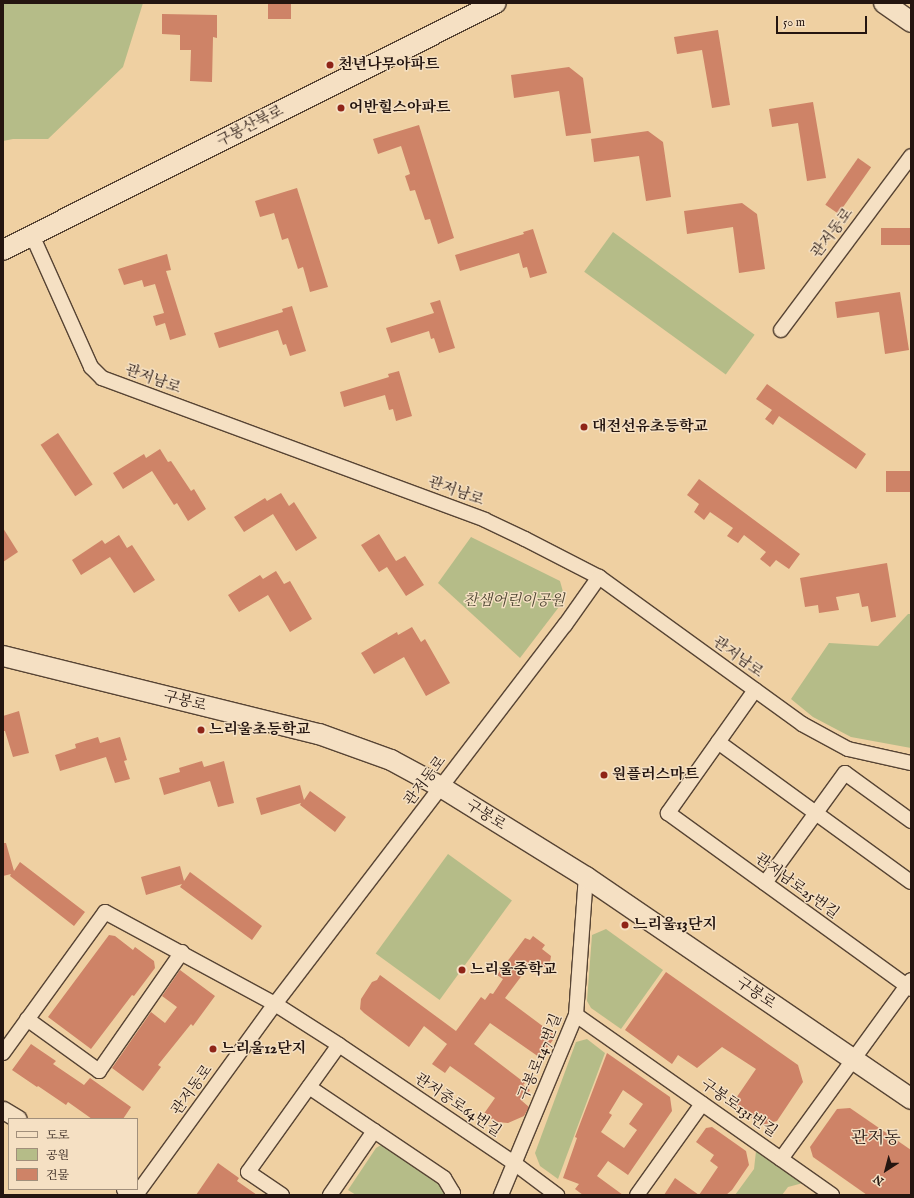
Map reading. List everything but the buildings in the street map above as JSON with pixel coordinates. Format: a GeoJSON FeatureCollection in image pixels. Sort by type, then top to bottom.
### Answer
{"type":"FeatureCollection","features":[{"type":"Feature","properties":{"kind":"main road","name":"구봉산북로"},"geometry":{"type":"LineString","coordinates":[[3,250],[496,3]]}},
{"type":"Feature","properties":{"kind":"main road"},"geometry":{"type":"LineString","coordinates":[[884,3],[911,22]]}},
{"type":"Feature","properties":{"kind":"main road","name":"구봉로"},"geometry":{"type":"LineString","coordinates":[[3,656],[319,734],[391,760],[441,787],[586,877],[911,1099]]}},
{"type":"Feature","properties":{"kind":"street","name":"관저동로"},"geometry":{"type":"LineString","coordinates":[[781,330],[911,156]]}},
{"type":"Feature","properties":{"kind":"street","name":"관저남로"},"geometry":{"type":"LineString","coordinates":[[32,235],[91,367],[102,378],[485,520],[599,577],[802,724],[848,749],[911,763]]}},
{"type":"Feature","properties":{"kind":"street","name":"관저동로"},"geometry":{"type":"LineString","coordinates":[[135,1195],[275,1004],[565,625],[599,577]]}},
{"type":"Feature","properties":{"kind":"street"},"geometry":{"type":"LineString","coordinates":[[755,690],[718,742],[911,882]]}},
{"type":"Feature","properties":{"kind":"street","name":"관저남로25번길"},"geometry":{"type":"LineString","coordinates":[[718,742],[668,813],[910,985],[853,1059]]}},
{"type":"Feature","properties":{"kind":"street"},"geometry":{"type":"LineString","coordinates":[[765,883],[845,773],[911,821]]}},
{"type":"Feature","properties":{"kind":"street","name":"구봉로147번길"},"geometry":{"type":"LineString","coordinates":[[501,1195],[576,1015],[586,877]]}},
{"type":"Feature","properties":{"kind":"street"},"geometry":{"type":"LineString","coordinates":[[3,1053],[105,912],[182,952],[275,1004]]}},
{"type":"Feature","properties":{"kind":"street"},"geometry":{"type":"LineString","coordinates":[[27,1019],[100,1071],[182,952]]}},
{"type":"Feature","properties":{"kind":"street","name":"관저중로64번길"},"geometry":{"type":"LineString","coordinates":[[275,1004],[339,1045],[514,1163],[557,1195]]}},
{"type":"Feature","properties":{"kind":"street","name":"구봉로131번길"},"geometry":{"type":"LineString","coordinates":[[576,1015],[702,1104],[782,1158],[853,1059]]}},
{"type":"Feature","properties":{"kind":"street"},"geometry":{"type":"LineString","coordinates":[[282,1195],[248,1172],[339,1045]]}},
{"type":"Feature","properties":{"kind":"street"},"geometry":{"type":"LineString","coordinates":[[309,1087],[444,1178],[453,1193],[452,1195]]}},
{"type":"Feature","properties":{"kind":"street"},"geometry":{"type":"LineString","coordinates":[[637,1195],[702,1104]]}},
{"type":"Feature","properties":{"kind":"street"},"geometry":{"type":"LineString","coordinates":[[3,1110],[16,1118]]}},
{"type":"Feature","properties":{"kind":"street"},"geometry":{"type":"LineString","coordinates":[[330,1195],[374,1132]]}},
{"type":"Feature","properties":{"kind":"street"},"geometry":{"type":"LineString","coordinates":[[782,1158],[832,1195]]}},
{"type":"Feature","properties":{"kind":"green space"},"geometry":{"type":"Polygon","coordinates":[[[3,3],[143,3],[123,67],[48,139],[13,139],[3,141],[3,3]]]}},
{"type":"Feature","properties":{"kind":"green space"},"geometry":{"type":"Polygon","coordinates":[[[613,232],[755,335],[726,375],[584,272],[613,232]]]}},
{"type":"Feature","properties":{"kind":"green space","name":"찬샘어린이공원"},"geometry":{"type":"Polygon","coordinates":[[[471,537],[560,581],[565,599],[520,658],[438,583],[471,537]]]}},
{"type":"Feature","properties":{"kind":"green space"},"geometry":{"type":"Polygon","coordinates":[[[908,614],[911,614],[911,748],[851,737],[813,717],[791,699],[829,643],[878,646],[908,614]]]}},
{"type":"Feature","properties":{"kind":"green space"},"geometry":{"type":"Polygon","coordinates":[[[448,854],[512,900],[440,1000],[376,954],[448,854]]]}},
{"type":"Feature","properties":{"kind":"green space"},"geometry":{"type":"Polygon","coordinates":[[[606,929],[663,970],[621,1029],[591,1008],[587,1001],[592,935],[606,929]]]}},
{"type":"Feature","properties":{"kind":"green space"},"geometry":{"type":"Polygon","coordinates":[[[587,1039],[605,1053],[558,1179],[540,1166],[535,1153],[576,1042],[587,1039]]]}},
{"type":"Feature","properties":{"kind":"green space"},"geometry":{"type":"Polygon","coordinates":[[[381,1145],[440,1180],[446,1195],[356,1195],[348,1190],[376,1148],[381,1145]]]}},
{"type":"Feature","properties":{"kind":"green space"},"geometry":{"type":"Polygon","coordinates":[[[756,1151],[803,1183],[788,1187],[782,1195],[735,1195],[754,1169],[756,1151]]]}},
{"type":"Feature","properties":{"kind":"place","name":"천년나무아파트"},"geometry":{"type":"Point","coordinates":[330,65]}},
{"type":"Feature","properties":{"kind":"place","name":"어반힐스아파트"},"geometry":{"type":"Point","coordinates":[341,108]}},
{"type":"Feature","properties":{"kind":"place","name":"대전선유초등학교"},"geometry":{"type":"Point","coordinates":[584,427]}},
{"type":"Feature","properties":{"kind":"place","name":"느리울초등학교"},"geometry":{"type":"Point","coordinates":[201,730]}},
{"type":"Feature","properties":{"kind":"place","name":"원플러스마트"},"geometry":{"type":"Point","coordinates":[604,775]}},
{"type":"Feature","properties":{"kind":"place","name":"느리울13단지"},"geometry":{"type":"Point","coordinates":[625,925]}},
{"type":"Feature","properties":{"kind":"place","name":"느리울중학교"},"geometry":{"type":"Point","coordinates":[462,970]}},
{"type":"Feature","properties":{"kind":"place","name":"느리울12단지"},"geometry":{"type":"Point","coordinates":[213,1049]}},
{"type":"Feature","properties":{"kind":"district","name":"관저동"},"geometry":{"type":"Point","coordinates":[876,1139]}}]}
